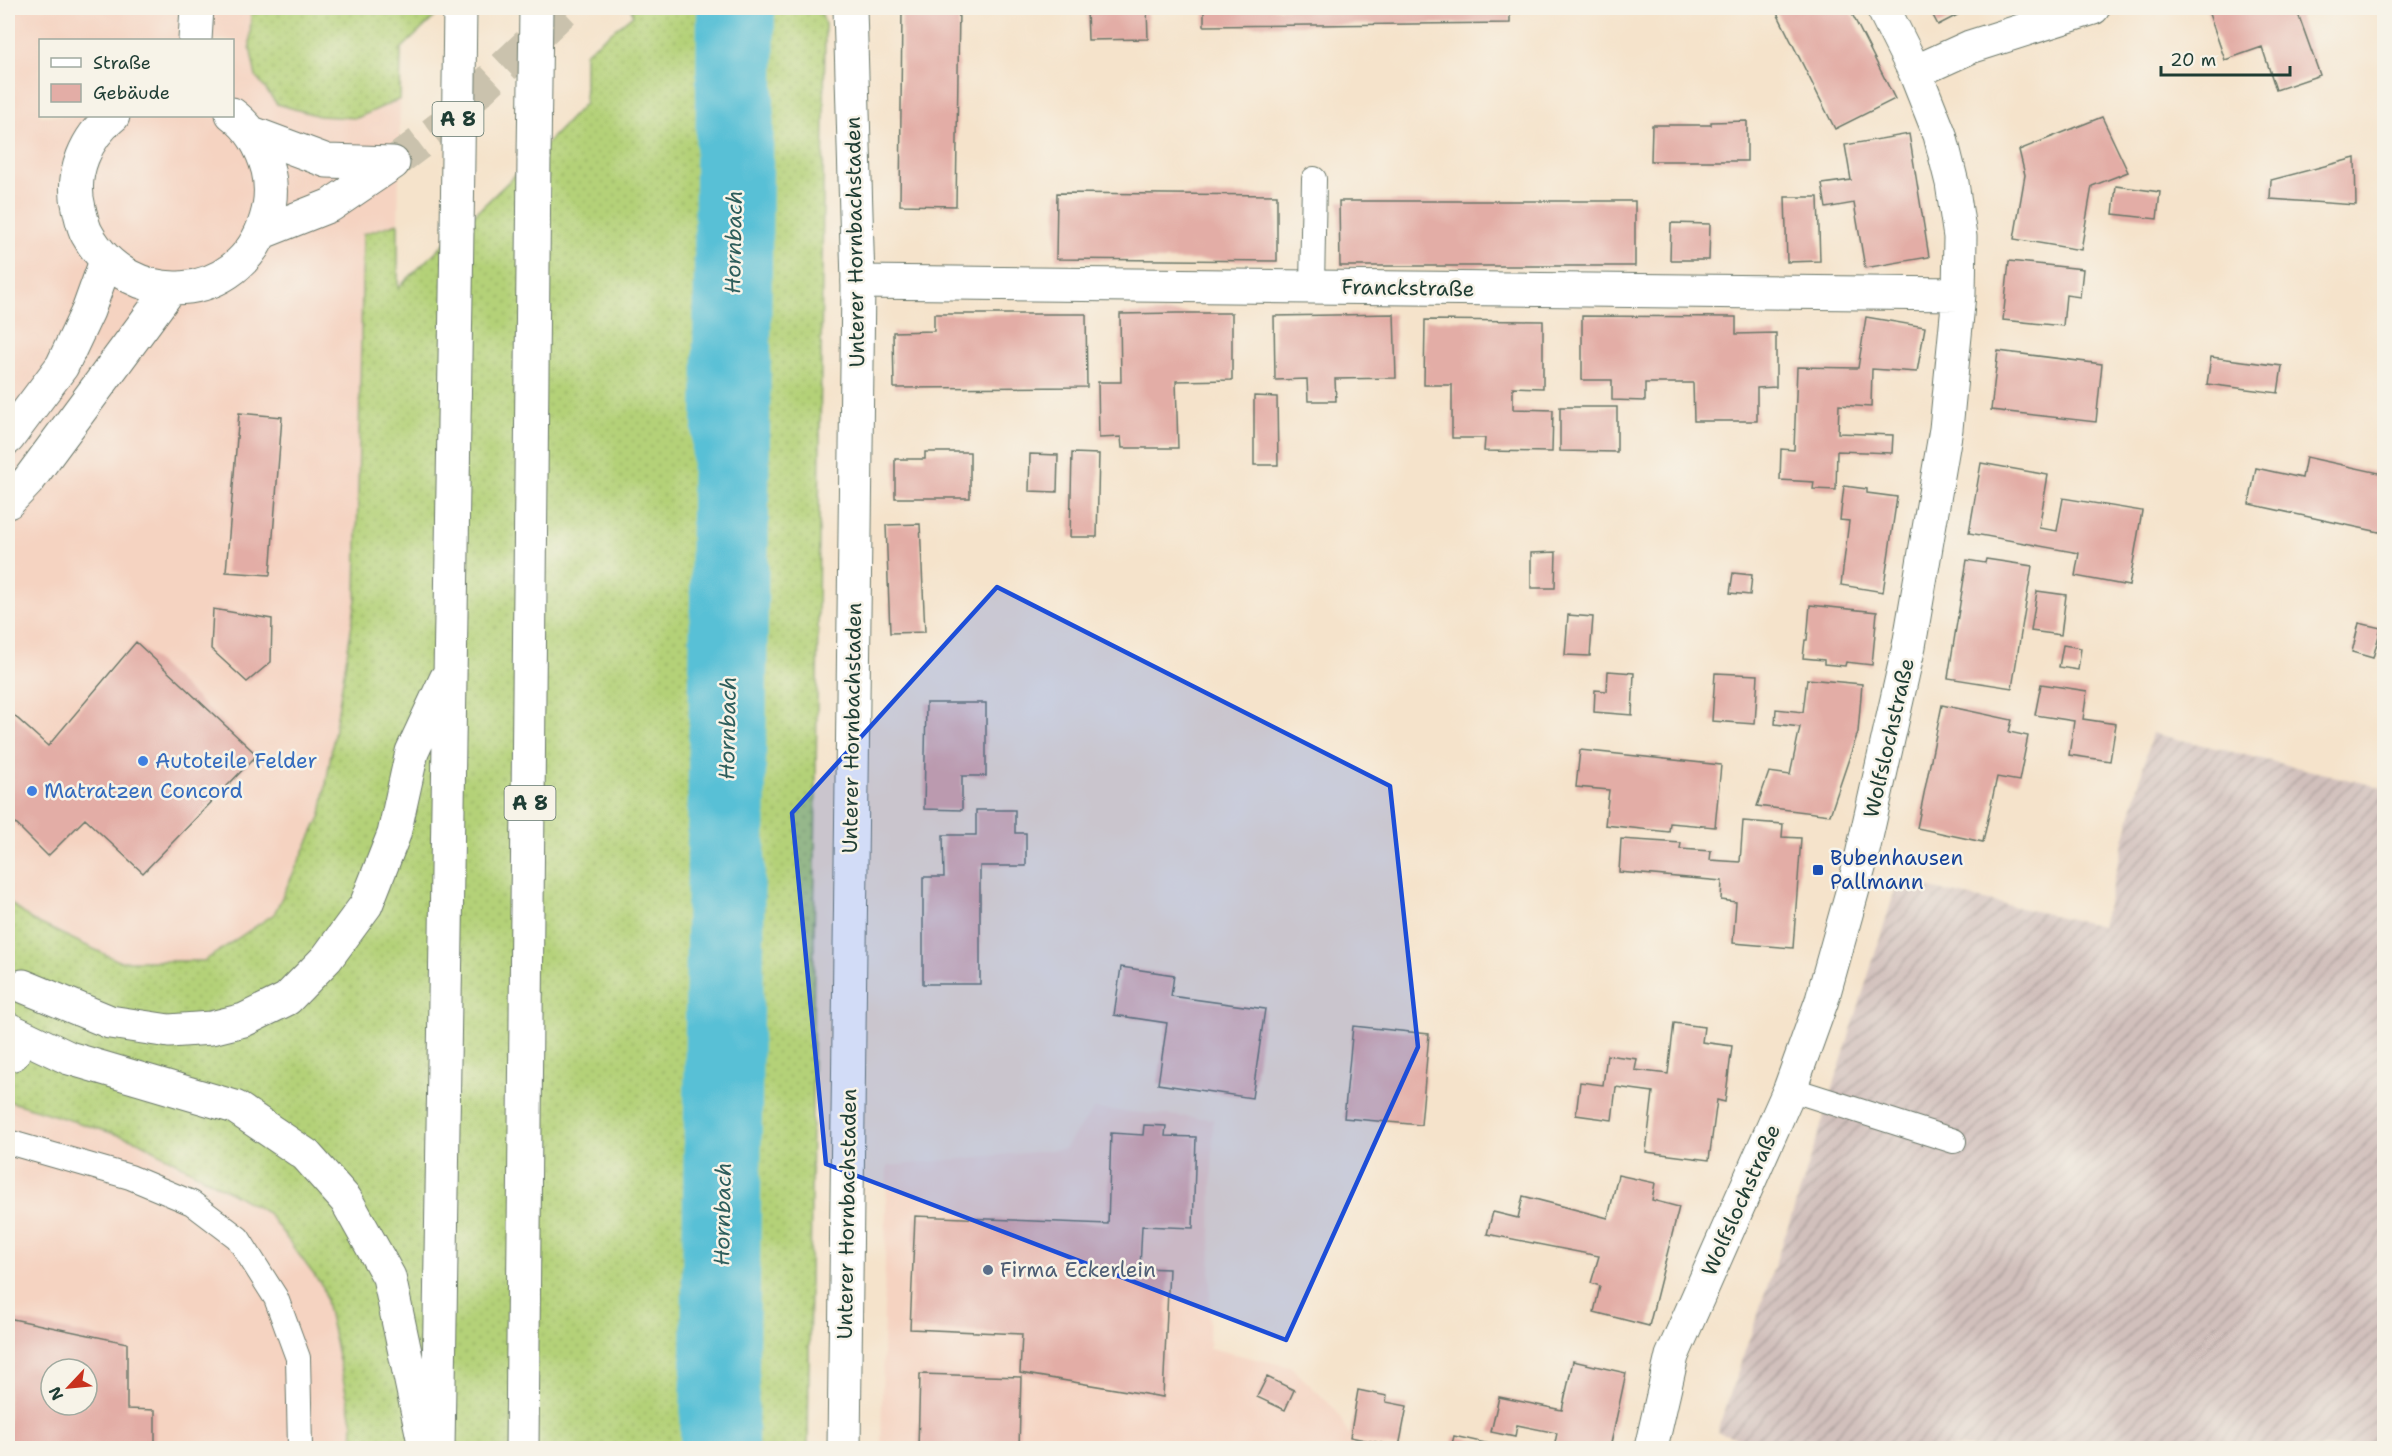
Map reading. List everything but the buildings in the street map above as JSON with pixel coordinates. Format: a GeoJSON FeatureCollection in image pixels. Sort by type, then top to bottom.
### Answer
{"type":"FeatureCollection","features":[{"type":"Feature","properties":{"kind":"main road"},"geometry":{"type":"LineString","coordinates":[[195,39],[197,8]]}},
{"type":"Feature","properties":{"kind":"main road","name":"A 8"},"geometry":{"type":"LineString","coordinates":[[438,1449],[452,667],[460,8]]}},
{"type":"Feature","properties":{"kind":"main road","name":"A 8"},"geometry":{"type":"LineString","coordinates":[[522,1449],[537,8]]}},
{"type":"Feature","properties":{"kind":"main road","name":"Unterer Hornbachstaden"},"geometry":{"type":"LineString","coordinates":[[844,1449],[858,282],[850,8]]}},
{"type":"Feature","properties":{"kind":"main road","name":"Wolfslochstraße"},"geometry":{"type":"LineString","coordinates":[[1651,1449],[1672,1356],[1790,1089],[1822,1000],[1860,864],[1909,646],[1946,429],[1959,294],[1960,237],[1952,183],[1940,135],[1914,72],[1883,8]]}},
{"type":"Feature","properties":{"kind":"main road"},"geometry":{"type":"LineString","coordinates":[[1914,72],[1970,46],[2093,8]]}},
{"type":"Feature","properties":{"kind":"main road"},"geometry":{"type":"LineString","coordinates":[[112,117],[105,122],[86,148],[79,169],[77,200],[86,233],[106,261],[125,276],[147,285],[170,289],[198,286],[225,274],[247,256],[263,232],[270,206],[271,181],[264,156],[242,124]]}},
{"type":"Feature","properties":{"kind":"main road"},"geometry":{"type":"LineString","coordinates":[[242,124],[327,161],[393,163],[331,205],[263,232]]}},
{"type":"Feature","properties":{"kind":"main road"},"geometry":{"type":"LineString","coordinates":[[8,438],[62,366],[88,311],[106,261]]}},
{"type":"Feature","properties":{"kind":"main road","name":"Franckstraße"},"geometry":{"type":"LineString","coordinates":[[858,282],[1959,294]]}},
{"type":"Feature","properties":{"kind":"main road"},"geometry":{"type":"LineString","coordinates":[[8,502],[28,482],[170,289]]}},
{"type":"Feature","properties":{"kind":"main road"},"geometry":{"type":"LineString","coordinates":[[23,986],[110,1022],[169,1031],[211,1028],[244,1020],[287,999],[327,958],[366,905],[394,834],[412,752],[452,667]]}},
{"type":"Feature","properties":{"kind":"main road"},"geometry":{"type":"LineString","coordinates":[[9,1045],[69,1058],[235,1107],[306,1155],[346,1200],[389,1277],[426,1449]]}},
{"type":"Feature","properties":{"kind":"lane"},"geometry":{"type":"LineString","coordinates":[[1312,287],[1314,178]]}},
{"type":"Feature","properties":{"kind":"lane"},"geometry":{"type":"LineString","coordinates":[[1790,1089],[1954,1141]]}},
{"type":"Feature","properties":{"kind":"lane"},"geometry":{"type":"LineString","coordinates":[[8,1142],[130,1177],[192,1203],[238,1238],[276,1298],[298,1358],[300,1449]]}},
{"type":"Feature","properties":{"kind":"highlighted area"},"geometry":{"type":"Polygon","coordinates":[[[997,587],[1390,786],[1418,1047],[1286,1340],[826,1164],[792,813],[997,587]]]}},
{"type":"Feature","properties":{"kind":"shaded area"},"geometry":{"type":"Polygon","coordinates":[[[8,8],[251,8],[250,47],[357,118],[400,99],[398,223],[363,235],[356,599],[321,815],[274,914],[204,961],[119,961],[32,920],[8,901],[8,8]]]}},
{"type":"Feature","properties":{"kind":"shaded area"},"geometry":{"type":"Polygon","coordinates":[[[2152,733],[2384,788],[2384,1448],[1776,1448],[1717,1432],[1802,1186],[1898,881],[2102,926],[2152,733]]]}},
{"type":"Feature","properties":{"kind":"shaded area"},"geometry":{"type":"Polygon","coordinates":[[[8,1101],[138,1141],[268,1213],[323,1287],[353,1424],[352,1448],[8,1448],[8,1101]]]}},
{"type":"Feature","properties":{"kind":"shaded area"},"geometry":{"type":"Polygon","coordinates":[[[1094,1109],[1213,1119],[1209,1348],[1291,1367],[1336,1410],[1350,1437],[1403,1448],[881,1448],[887,1166],[1064,1149],[1094,1109]]]}},
{"type":"Feature","properties":{"kind":"green space"},"geometry":{"type":"Polygon","coordinates":[[[251,8],[444,8],[401,49],[400,99],[357,118],[319,116],[277,104],[256,77],[250,47],[251,8]]]}},
{"type":"Feature","properties":{"kind":"green space"},"geometry":{"type":"Polygon","coordinates":[[[631,8],[820,8],[825,24],[808,1448],[352,1448],[353,1424],[323,1287],[268,1213],[138,1141],[8,1101],[8,901],[32,920],[119,961],[204,961],[274,914],[321,815],[356,599],[363,234],[398,223],[398,288],[534,157],[585,103],[585,53],[633,15],[631,8]]]}},
{"type":"Feature","properties":{"kind":"waterway","name":"Hornbach"},"geometry":{"type":"LineString","coordinates":[[719,1448],[736,8]]}},
{"type":"Feature","properties":{"kind":"tunnel"},"geometry":{"type":"LineString","coordinates":[[393,163],[441,127],[566,8]]}},
{"type":"Feature","properties":{"kind":"place","name":"Autoteile Felder"},"geometry":{"type":"Point","coordinates":[143,761]}},
{"type":"Feature","properties":{"kind":"place","name":"Matratzen Concord"},"geometry":{"type":"Point","coordinates":[32,791]}},
{"type":"Feature","properties":{"kind":"place","name":"Bubenhausen Pallmann"},"geometry":{"type":"Point","coordinates":[1818,870]}},
{"type":"Feature","properties":{"kind":"place","name":"Firma Eckerlein"},"geometry":{"type":"Point","coordinates":[988,1270]}}]}
